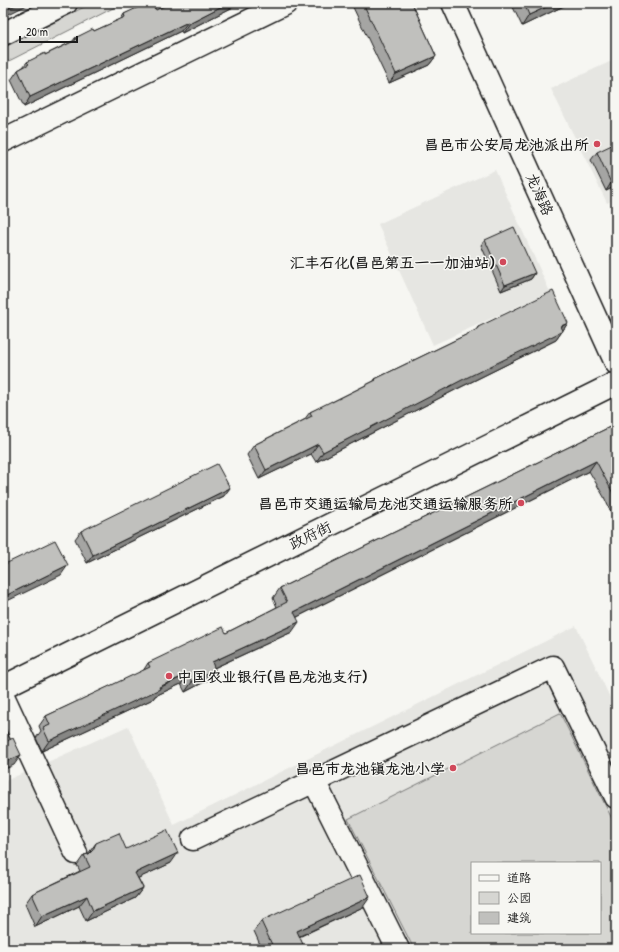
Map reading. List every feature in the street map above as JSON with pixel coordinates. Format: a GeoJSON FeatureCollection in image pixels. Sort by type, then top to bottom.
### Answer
{"type":"FeatureCollection","features":[{"type":"Feature","properties":{"kind":"street"},"geometry":{"type":"LineString","coordinates":[[3,34],[66,3]]}},
{"type":"Feature","properties":{"kind":"street"},"geometry":{"type":"LineString","coordinates":[[5,134],[286,3]]}},
{"type":"Feature","properties":{"kind":"street","name":"龙海路"},"geometry":{"type":"LineString","coordinates":[[453,3],[616,363]]}},
{"type":"Feature","properties":{"kind":"street","name":"政府街"},"geometry":{"type":"LineString","coordinates":[[3,687],[616,383]]}},
{"type":"Feature","properties":{"kind":"street"},"geometry":{"type":"LineString","coordinates":[[193,838],[553,667],[616,797]]}},
{"type":"Feature","properties":{"kind":"street"},"geometry":{"type":"LineString","coordinates":[[3,696],[76,853]]}},
{"type":"Feature","properties":{"kind":"street"},"geometry":{"type":"LineString","coordinates":[[314,781],[398,949]]}},
{"type":"Feature","properties":{"kind":"shaded area","name":"昌邑市公安局龙池派出所"},"geometry":{"type":"Polygon","coordinates":[[[616,59],[616,199],[607,203],[551,89],[616,59]]]}},
{"type":"Feature","properties":{"kind":"shaded area"},"geometry":{"type":"Polygon","coordinates":[[[495,170],[550,292],[433,345],[378,224],[495,170]]]}},
{"type":"Feature","properties":{"kind":"shaded area","name":"昌邑市龙池镇龙池小学"},"geometry":{"type":"Polygon","coordinates":[[[576,626],[616,710],[616,949],[4,949],[3,782],[128,726],[174,825],[576,626]]]}},
{"type":"Feature","properties":{"kind":"green space"},"geometry":{"type":"Polygon","coordinates":[[[92,3],[123,3],[3,64],[3,48],[92,3]]]}},
{"type":"Feature","properties":{"kind":"green space"},"geometry":{"type":"Polygon","coordinates":[[[560,713],[616,827],[616,949],[414,949],[348,819],[560,713]]]}},
{"type":"Feature","properties":{"kind":"building"},"geometry":{"type":"Polygon","coordinates":[[[3,3],[19,3],[3,11],[3,3]]]}},
{"type":"Feature","properties":{"kind":"building"},"geometry":{"type":"Polygon","coordinates":[[[151,3],[156,10],[170,3],[228,3],[189,23],[188,22],[30,97],[18,70],[29,64],[27,62],[76,40],[75,38],[93,29],[94,31],[125,17],[124,14],[151,3]]]}},
{"type":"Feature","properties":{"kind":"building"},"geometry":{"type":"Polygon","coordinates":[[[363,3],[412,3],[436,56],[396,74],[363,3]]]}},
{"type":"Feature","properties":{"kind":"building"},"geometry":{"type":"Polygon","coordinates":[[[524,3],[555,3],[529,15],[524,3]]]}},
{"type":"Feature","properties":{"kind":"building"},"geometry":{"type":"Polygon","coordinates":[[[616,143],[616,181],[611,183],[597,152],[616,143]]]}},
{"type":"Feature","properties":{"kind":"building"},"geometry":{"type":"Polygon","coordinates":[[[514,227],[535,273],[505,285],[485,240],[514,227]]]}},
{"type":"Feature","properties":{"kind":"building"},"geometry":{"type":"Polygon","coordinates":[[[553,291],[568,323],[561,326],[563,331],[464,379],[323,452],[318,444],[266,470],[254,445],[312,416],[310,412],[478,329],[478,327],[553,291]]]}},
{"type":"Feature","properties":{"kind":"building"},"geometry":{"type":"Polygon","coordinates":[[[616,424],[616,499],[596,461],[294,612],[299,622],[212,662],[215,670],[192,682],[188,674],[159,687],[160,689],[49,741],[43,728],[50,725],[46,716],[150,667],[148,663],[223,627],[226,633],[287,602],[280,588],[616,424]]]}},
{"type":"Feature","properties":{"kind":"building"},"geometry":{"type":"Polygon","coordinates":[[[217,464],[230,488],[93,555],[81,531],[217,464]]]}},
{"type":"Feature","properties":{"kind":"building"},"geometry":{"type":"Polygon","coordinates":[[[55,540],[68,565],[3,597],[3,565],[55,540]]]}},
{"type":"Feature","properties":{"kind":"building"},"geometry":{"type":"Polygon","coordinates":[[[13,738],[21,755],[3,763],[3,743],[13,738]]]}},
{"type":"Feature","properties":{"kind":"building"},"geometry":{"type":"Polygon","coordinates":[[[167,830],[178,853],[135,873],[143,888],[93,911],[87,896],[42,916],[32,894],[90,867],[84,855],[89,854],[93,850],[96,843],[119,833],[126,849],[167,830]]]}},
{"type":"Feature","properties":{"kind":"building"},"geometry":{"type":"Polygon","coordinates":[[[360,875],[370,897],[297,931],[305,949],[274,949],[261,921],[360,875]]]}},
{"type":"Feature","properties":{"kind":"building"},"geometry":{"type":"Polygon","coordinates":[[[221,943],[224,949],[210,949],[221,943]]]}},
{"type":"Feature","properties":{"kind":"place","name":"昌邑市公安局龙池派出所"},"geometry":{"type":"Point","coordinates":[597,144]}},
{"type":"Feature","properties":{"kind":"place","name":"汇丰石化(昌邑第五一一加油站)"},"geometry":{"type":"Point","coordinates":[503,262]}},
{"type":"Feature","properties":{"kind":"place","name":"昌邑市交通运输局龙池交通运输服务所"},"geometry":{"type":"Point","coordinates":[521,503]}},
{"type":"Feature","properties":{"kind":"place","name":"中国农业银行(昌邑龙池支行)"},"geometry":{"type":"Point","coordinates":[169,676]}},
{"type":"Feature","properties":{"kind":"place","name":"昌邑市龙池镇龙池小学"},"geometry":{"type":"Point","coordinates":[453,768]}}]}
